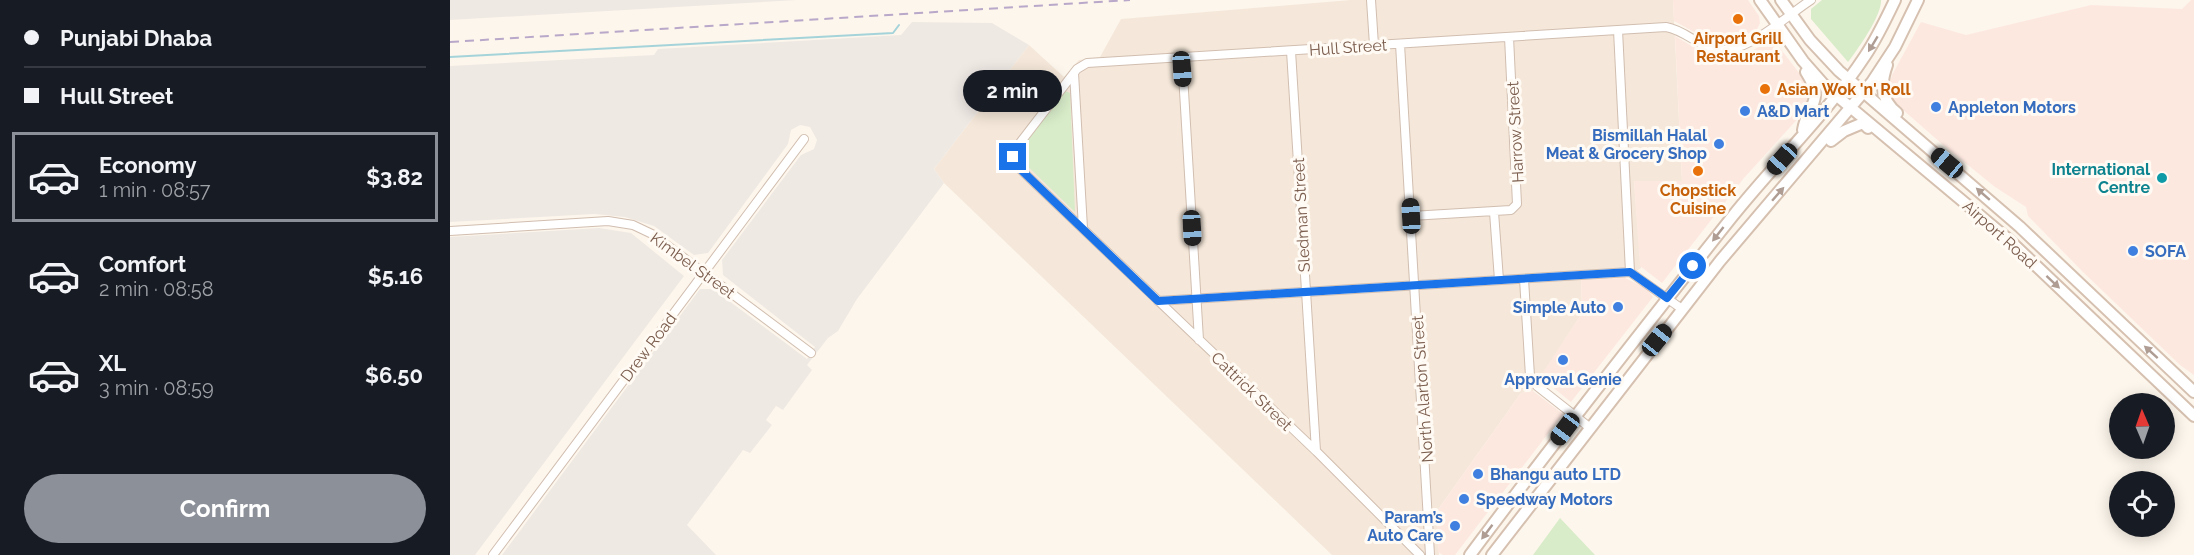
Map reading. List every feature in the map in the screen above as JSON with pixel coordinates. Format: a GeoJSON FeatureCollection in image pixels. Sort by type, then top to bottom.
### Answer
{"type":"FeatureCollection","features":[{"type":"Feature","properties":{"kind":"main road","name":"Airport Road"},"geometry":{"type":"LineString","coordinates":[[1760,0],[1803,61],[1835,95],[2008,239],[2194,416]]}},
{"type":"Feature","properties":{"kind":"main road","name":"Airport Road"},"geometry":{"type":"LineString","coordinates":[[1781,0],[1815,46],[1848,79],[2020,226],[2194,392]]}},
{"type":"Feature","properties":{"kind":"main road"},"geometry":{"type":"LineString","coordinates":[[1470,555],[1667,298],[1760,182],[1803,135],[1848,79],[1873,44],[1895,0]]}},
{"type":"Feature","properties":{"kind":"main road"},"geometry":{"type":"LineString","coordinates":[[1917,3],[1886,68],[1884,96],[1892,109],[1919,132],[1922,142]]}},
{"type":"Feature","properties":{"kind":"main road"},"geometry":{"type":"LineString","coordinates":[[1492,555],[1682,309],[1864,93],[1895,47]]}},
{"type":"Feature","properties":{"kind":"main road"},"geometry":{"type":"LineString","coordinates":[[1803,61],[1814,86],[1815,97],[1813,109],[1803,126],[1803,135]]}},
{"type":"Feature","properties":{"kind":"main road"},"geometry":{"type":"LineString","coordinates":[[1808,158],[1818,156],[1836,136],[1859,123],[1863,123],[1906,158],[1909,158]]}},
{"type":"Feature","properties":{"kind":"street"},"geometry":{"type":"LineString","coordinates":[[1371,0],[1374,45]]}},
{"type":"Feature","properties":{"kind":"street","name":"Hull Street"},"geometry":{"type":"LineString","coordinates":[[1083,228],[1017,166],[1013,157],[1016,148],[1079,66],[1087,63],[1669,27],[1706,47],[1728,51],[1747,43],[1811,0]]}},
{"type":"Feature","properties":{"kind":"street"},"geometry":{"type":"LineString","coordinates":[[1906,0],[1917,3]]}},
{"type":"Feature","properties":{"kind":"street"},"geometry":{"type":"LineString","coordinates":[[1617,30],[1630,272]]}},
{"type":"Feature","properties":{"kind":"street","name":"Harrow Street"},"geometry":{"type":"LineString","coordinates":[[1494,212],[1515,208],[1519,199],[1509,37]]}},
{"type":"Feature","properties":{"kind":"street","name":"North Alarton Street"},"geometry":{"type":"LineString","coordinates":[[1400,44],[1430,555]]}},
{"type":"Feature","properties":{"kind":"street","name":"Sledman Street"},"geometry":{"type":"LineString","coordinates":[[1292,51],[1316,451]]}},
{"type":"Feature","properties":{"kind":"street"},"geometry":{"type":"LineString","coordinates":[[1182,58],[1200,340]]}},
{"type":"Feature","properties":{"kind":"street"},"geometry":{"type":"LineString","coordinates":[[1074,73],[1083,228]]}},
{"type":"Feature","properties":{"kind":"street","name":"Drew Road"},"geometry":{"type":"LineString","coordinates":[[493,555],[804,139]]}},
{"type":"Feature","properties":{"kind":"street"},"geometry":{"type":"LineString","coordinates":[[1411,216],[1494,212],[1499,280]]}},
{"type":"Feature","properties":{"kind":"street","name":"Kimbel Street"},"geometry":{"type":"LineString","coordinates":[[450,231],[608,221],[633,225],[652,234],[811,354]]}},
{"type":"Feature","properties":{"kind":"street","name":"Cattrick Street"},"geometry":{"type":"LineString","coordinates":[[1083,228],[1316,451],[1420,555]]}},
{"type":"Feature","properties":{"kind":"street"},"geometry":{"type":"LineString","coordinates":[[1158,301],[1630,272],[1682,309]]}},
{"type":"Feature","properties":{"kind":"street"},"geometry":{"type":"LineString","coordinates":[[1524,279],[1530,376],[1537,386],[1589,427]]}},
{"type":"Feature","properties":{"kind":"shaded area"},"geometry":{"type":"Polygon","coordinates":[[[450,0],[797,0],[450,20],[450,0]]]}},
{"type":"Feature","properties":{"kind":"shaded area"},"geometry":{"type":"Polygon","coordinates":[[[1351,0],[1673,0],[1682,181],[1634,181],[1641,268],[1625,278],[1581,280],[1582,313],[1533,391],[1521,393],[1437,511],[1439,555],[1332,555],[944,183],[934,169],[1029,45],[1064,77],[1079,60],[1100,57],[1121,19],[1351,0]]]}},
{"type":"Feature","properties":{"kind":"shaded area"},"geometry":{"type":"Polygon","coordinates":[[[1673,0],[1748,0],[1759,16],[1760,23],[1757,29],[1738,40],[1722,43],[1711,41],[1674,21],[1673,0]]]}},
{"type":"Feature","properties":{"kind":"shaded area"},"geometry":{"type":"Polygon","coordinates":[[[2194,0],[2194,375],[2180,365],[2083,272],[2028,216],[2026,207],[1995,187],[1942,144],[1894,102],[1888,89],[1892,75],[1921,22],[1966,35],[2091,5],[2182,9],[2194,0]]]}},
{"type":"Feature","properties":{"kind":"shaded area"},"geometry":{"type":"Polygon","coordinates":[[[912,22],[992,23],[1029,45],[934,169],[944,183],[857,299],[838,331],[828,338],[807,365],[812,370],[783,410],[776,406],[766,420],[772,425],[750,453],[743,450],[687,525],[716,555],[502,555],[700,289],[713,289],[807,359],[815,347],[723,275],[722,260],[801,155],[814,149],[817,140],[810,127],[800,125],[791,130],[788,144],[708,253],[694,255],[654,226],[625,217],[594,214],[450,222],[450,66],[654,55],[658,49],[901,35],[912,22]]]}},
{"type":"Feature","properties":{"kind":"shaded area"},"geometry":{"type":"Polygon","coordinates":[[[1675,36],[1715,60],[1739,58],[1773,39],[1803,78],[1809,98],[1802,114],[1744,178],[1662,283],[1640,266],[1634,181],[1682,181],[1675,36]]]}},
{"type":"Feature","properties":{"kind":"shaded area"},"geometry":{"type":"Polygon","coordinates":[[[599,228],[631,233],[684,276],[475,555],[450,555],[450,237],[599,228]]]}},
{"type":"Feature","properties":{"kind":"shaded area"},"geometry":{"type":"Polygon","coordinates":[[[1625,278],[1646,288],[1653,297],[1571,402],[1540,377],[1582,313],[1581,280],[1625,278]]]}},
{"type":"Feature","properties":{"kind":"shaded area"},"geometry":{"type":"Polygon","coordinates":[[[1533,391],[1563,414],[1455,555],[1443,555],[1438,552],[1437,511],[1521,393],[1533,391]]]}},
{"type":"Feature","properties":{"kind":"green space"},"geometry":{"type":"Polygon","coordinates":[[[1822,0],[1881,0],[1874,23],[1848,62],[1811,19],[1811,9],[1822,0]]]}},
{"type":"Feature","properties":{"kind":"green space"},"geometry":{"type":"Polygon","coordinates":[[[1065,91],[1070,93],[1075,212],[1018,157],[1020,150],[1065,91]]]}},
{"type":"Feature","properties":{"kind":"green space"},"geometry":{"type":"Polygon","coordinates":[[[1560,518],[1595,555],[1533,555],[1560,518]]]}},
{"type":"Feature","properties":{"kind":"waterway"},"geometry":{"type":"LineString","coordinates":[[450,57],[893,33],[899,25]]}},
{"type":"Feature","properties":{"kind":"railway"},"geometry":{"type":"LineString","coordinates":[[450,42],[1130,0]]}},
{"type":"Feature","properties":{"kind":"place","name":"Airport Grill Restaurant"},"geometry":{"type":"Point","coordinates":[1738,19]}},
{"type":"Feature","properties":{"kind":"place","name":"Asian Wok 'n' Roll"},"geometry":{"type":"Point","coordinates":[1765,89]}},
{"type":"Feature","properties":{"kind":"place","name":"Appleton Motors"},"geometry":{"type":"Point","coordinates":[1936,107]}},
{"type":"Feature","properties":{"kind":"place","name":"A&D Mart"},"geometry":{"type":"Point","coordinates":[1745,111]}},
{"type":"Feature","properties":{"kind":"place","name":"Bismillah Halal Meat & Grocery Shop"},"geometry":{"type":"Point","coordinates":[1719,144]}},
{"type":"Feature","properties":{"kind":"place","name":"Chopstick Cuisine"},"geometry":{"type":"Point","coordinates":[1698,171]}},
{"type":"Feature","properties":{"kind":"place","name":"International Centre"},"geometry":{"type":"Point","coordinates":[2162,178]}},
{"type":"Feature","properties":{"kind":"place","name":"SOFA"},"geometry":{"type":"Point","coordinates":[2133,251]}},
{"type":"Feature","properties":{"kind":"place","name":"Simple Auto"},"geometry":{"type":"Point","coordinates":[1618,307]}},
{"type":"Feature","properties":{"kind":"place","name":"Approval Genie"},"geometry":{"type":"Point","coordinates":[1563,360]}},
{"type":"Feature","properties":{"kind":"place","name":"Bhangu auto LTD"},"geometry":{"type":"Point","coordinates":[1478,474]}},
{"type":"Feature","properties":{"kind":"place","name":"Speedway Motors"},"geometry":{"type":"Point","coordinates":[1464,499]}},
{"type":"Feature","properties":{"kind":"place","name":"Param’s Auto Care"},"geometry":{"type":"Point","coordinates":[1455,526]}},
{"type":"Feature","properties":{"kind":"route"},"geometry":{"type":"LineString","coordinates":[[1013,157],[1017,166],[1158,301],[1630,272],[1667,298],[1693,266]]}}]}
